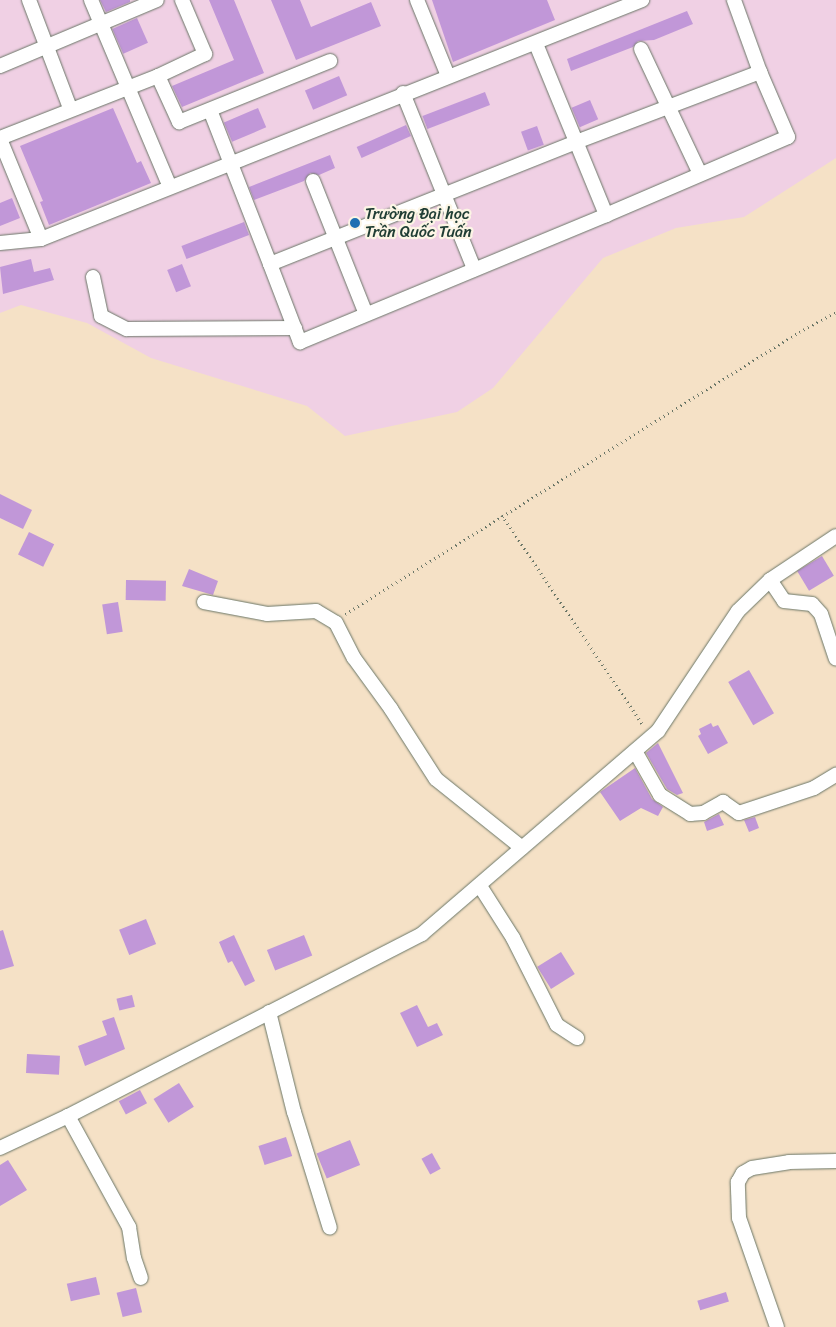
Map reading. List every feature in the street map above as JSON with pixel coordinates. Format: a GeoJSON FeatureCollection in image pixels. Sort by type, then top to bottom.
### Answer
{"type":"FeatureCollection","features":[{"type":"Feature","properties":{"kind":"street"},"geometry":{"type":"LineString","coordinates":[[29,0],[70,108]]}},
{"type":"Feature","properties":{"kind":"street"},"geometry":{"type":"LineString","coordinates":[[91,0],[169,185]]}},
{"type":"Feature","properties":{"kind":"street"},"geometry":{"type":"LineString","coordinates":[[0,66],[157,0]]}},
{"type":"Feature","properties":{"kind":"street"},"geometry":{"type":"LineString","coordinates":[[40,238],[0,138],[70,108],[158,76],[205,54],[182,0]]}},
{"type":"Feature","properties":{"kind":"street"},"geometry":{"type":"LineString","coordinates":[[417,0],[448,76]]}},
{"type":"Feature","properties":{"kind":"street"},"geometry":{"type":"LineString","coordinates":[[0,243],[40,238],[403,93],[536,44],[642,0]]}},
{"type":"Feature","properties":{"kind":"street"},"geometry":{"type":"LineString","coordinates":[[210,110],[300,342],[788,137],[760,72],[734,0]]}},
{"type":"Feature","properties":{"kind":"street"},"geometry":{"type":"LineString","coordinates":[[536,44],[606,215]]}},
{"type":"Feature","properties":{"kind":"street"},"geometry":{"type":"LineString","coordinates":[[641,49],[665,107],[700,174]]}},
{"type":"Feature","properties":{"kind":"street"},"geometry":{"type":"LineString","coordinates":[[158,76],[179,122],[330,61]]}},
{"type":"Feature","properties":{"kind":"street"},"geometry":{"type":"LineString","coordinates":[[270,264],[665,107],[760,72]]}},
{"type":"Feature","properties":{"kind":"street"},"geometry":{"type":"LineString","coordinates":[[403,93],[474,269]]}},
{"type":"Feature","properties":{"kind":"street"},"geometry":{"type":"LineString","coordinates":[[313,181],[366,314]]}},
{"type":"Feature","properties":{"kind":"street"},"geometry":{"type":"LineString","coordinates":[[93,277],[101,316],[127,328],[295,328]]}},
{"type":"Feature","properties":{"kind":"street"},"geometry":{"type":"LineString","coordinates":[[0,1148],[68,1116],[422,934],[652,737],[672,713],[738,611],[770,580],[836,536]]}},
{"type":"Feature","properties":{"kind":"street"},"geometry":{"type":"LineString","coordinates":[[770,580],[784,601],[812,604],[821,614],[836,659]]}},
{"type":"Feature","properties":{"kind":"street"},"geometry":{"type":"LineString","coordinates":[[204,602],[267,614],[316,611],[333,621],[354,658],[391,709],[436,779],[522,848]]}},
{"type":"Feature","properties":{"kind":"street"},"geometry":{"type":"LineString","coordinates":[[635,751],[660,795],[690,814],[702,813],[724,802],[739,813],[784,800],[836,776]]}},
{"type":"Feature","properties":{"kind":"street"},"geometry":{"type":"LineString","coordinates":[[480,886],[513,938],[557,1025],[577,1038]]}},
{"type":"Feature","properties":{"kind":"street"},"geometry":{"type":"LineString","coordinates":[[269,1012],[294,1112],[330,1228]]}},
{"type":"Feature","properties":{"kind":"street"},"geometry":{"type":"LineString","coordinates":[[68,1116],[129,1227],[141,1278]]}},
{"type":"Feature","properties":{"kind":"street"},"geometry":{"type":"LineString","coordinates":[[777,1327],[739,1218],[738,1182],[743,1173],[752,1168],[789,1162],[836,1161]]}},
{"type":"Feature","properties":{"kind":"path"},"geometry":{"type":"LineString","coordinates":[[333,621],[502,515],[836,312]]}},
{"type":"Feature","properties":{"kind":"path"},"geometry":{"type":"LineString","coordinates":[[502,515],[652,737]]}},
{"type":"Feature","properties":{"kind":"shaded area","name":"Trường Đại học Trần Quốc Tuấn"},"geometry":{"type":"Polygon","coordinates":[[[0,0],[836,0],[836,158],[744,217],[676,228],[603,258],[493,388],[457,412],[345,436],[307,406],[151,358],[87,323],[21,305],[0,313],[0,0]]]}},
{"type":"Feature","properties":{"kind":"building"},"geometry":{"type":"Polygon","coordinates":[[[100,0],[130,0],[130,2],[106,12],[100,0]]]}},
{"type":"Feature","properties":{"kind":"building"},"geometry":{"type":"Polygon","coordinates":[[[209,0],[234,0],[264,73],[182,107],[172,86],[234,60],[209,0]]]}},
{"type":"Feature","properties":{"kind":"building"},"geometry":{"type":"Polygon","coordinates":[[[271,0],[300,0],[311,27],[371,2],[381,26],[296,60],[271,0]]]}},
{"type":"Feature","properties":{"kind":"building"},"geometry":{"type":"Polygon","coordinates":[[[432,0],[547,0],[555,20],[453,62],[432,0]]]}},
{"type":"Feature","properties":{"kind":"building"},"geometry":{"type":"Polygon","coordinates":[[[687,11],[693,24],[654,40],[638,41],[633,47],[571,71],[567,59],[687,11]]]}},
{"type":"Feature","properties":{"kind":"building"},"geometry":{"type":"Polygon","coordinates":[[[137,18],[148,43],[123,54],[112,29],[137,18]]]}},
{"type":"Feature","properties":{"kind":"building"},"geometry":{"type":"Polygon","coordinates":[[[339,76],[347,95],[313,110],[305,90],[339,76]]]}},
{"type":"Feature","properties":{"kind":"building"},"geometry":{"type":"Polygon","coordinates":[[[485,92],[490,105],[427,129],[422,116],[485,92]]]}},
{"type":"Feature","properties":{"kind":"building"},"geometry":{"type":"Polygon","coordinates":[[[590,100],[598,119],[580,127],[572,108],[590,100]]]}},
{"type":"Feature","properties":{"kind":"building"},"geometry":{"type":"Polygon","coordinates":[[[113,108],[137,163],[141,161],[151,183],[49,225],[40,202],[43,201],[20,146],[113,108]]]}},
{"type":"Feature","properties":{"kind":"building"},"geometry":{"type":"Polygon","coordinates":[[[258,108],[266,127],[232,142],[224,122],[258,108]]]}},
{"type":"Feature","properties":{"kind":"building"},"geometry":{"type":"Polygon","coordinates":[[[406,125],[411,136],[362,158],[357,147],[406,125]]]}},
{"type":"Feature","properties":{"kind":"building"},"geometry":{"type":"Polygon","coordinates":[[[537,126],[544,145],[528,151],[521,132],[537,126]]]}},
{"type":"Feature","properties":{"kind":"building"},"geometry":{"type":"Polygon","coordinates":[[[330,155],[335,168],[319,175],[310,173],[304,181],[254,200],[249,187],[330,155]]]}},
{"type":"Feature","properties":{"kind":"building"},"geometry":{"type":"Polygon","coordinates":[[[12,198],[20,218],[0,226],[0,203],[12,198]]]}},
{"type":"Feature","properties":{"kind":"building"},"geometry":{"type":"Polygon","coordinates":[[[244,222],[249,235],[186,259],[181,246],[244,222]]]}},
{"type":"Feature","properties":{"kind":"building"},"geometry":{"type":"Polygon","coordinates":[[[31,259],[34,272],[50,268],[54,280],[3,294],[0,267],[31,259]]]}},
{"type":"Feature","properties":{"kind":"building"},"geometry":{"type":"Polygon","coordinates":[[[182,264],[191,286],[176,292],[167,270],[182,264]]]}},
{"type":"Feature","properties":{"kind":"building"},"geometry":{"type":"Polygon","coordinates":[[[0,494],[32,510],[23,529],[0,518],[0,494]]]}},
{"type":"Feature","properties":{"kind":"building"},"geometry":{"type":"Polygon","coordinates":[[[29,532],[54,544],[43,567],[18,554],[29,532]]]}},
{"type":"Feature","properties":{"kind":"building"},"geometry":{"type":"Polygon","coordinates":[[[822,556],[834,576],[809,591],[797,571],[822,556]]]}},
{"type":"Feature","properties":{"kind":"building"},"geometry":{"type":"Polygon","coordinates":[[[189,569],[218,581],[213,595],[182,586],[189,569]]]}},
{"type":"Feature","properties":{"kind":"building"},"geometry":{"type":"Polygon","coordinates":[[[126,580],[166,581],[166,601],[126,600],[126,580]]]}},
{"type":"Feature","properties":{"kind":"building"},"geometry":{"type":"Polygon","coordinates":[[[118,602],[123,632],[107,634],[102,605],[118,602]]]}},
{"type":"Feature","properties":{"kind":"building"},"geometry":{"type":"Polygon","coordinates":[[[749,670],[774,713],[753,725],[728,682],[749,670]]]}},
{"type":"Feature","properties":{"kind":"building"},"geometry":{"type":"Polygon","coordinates":[[[711,723],[713,727],[718,725],[728,743],[708,754],[698,736],[701,734],[699,729],[711,723]]]}},
{"type":"Feature","properties":{"kind":"building"},"geometry":{"type":"Polygon","coordinates":[[[658,743],[683,793],[677,795],[667,789],[646,753],[658,743]]]}},
{"type":"Feature","properties":{"kind":"building"},"geometry":{"type":"Polygon","coordinates":[[[635,768],[652,799],[663,807],[658,816],[641,808],[620,821],[600,792],[635,768]]]}},
{"type":"Feature","properties":{"kind":"building"},"geometry":{"type":"Polygon","coordinates":[[[719,814],[724,825],[707,831],[704,822],[719,814]]]}},
{"type":"Feature","properties":{"kind":"building"},"geometry":{"type":"Polygon","coordinates":[[[755,817],[759,828],[749,832],[744,820],[755,817]]]}},
{"type":"Feature","properties":{"kind":"building"},"geometry":{"type":"Polygon","coordinates":[[[146,919],[156,944],[129,955],[119,930],[146,919]]]}},
{"type":"Feature","properties":{"kind":"building"},"geometry":{"type":"Polygon","coordinates":[[[3,930],[14,966],[0,970],[0,931],[3,930]]]}},
{"type":"Feature","properties":{"kind":"building"},"geometry":{"type":"Polygon","coordinates":[[[234,935],[255,981],[245,986],[232,961],[228,963],[219,942],[234,935]]]}},
{"type":"Feature","properties":{"kind":"building"},"geometry":{"type":"Polygon","coordinates":[[[304,935],[312,955],[275,970],[267,950],[304,935]]]}},
{"type":"Feature","properties":{"kind":"building"},"geometry":{"type":"Polygon","coordinates":[[[561,952],[575,974],[551,989],[537,967],[561,952]]]}},
{"type":"Feature","properties":{"kind":"building"},"geometry":{"type":"Polygon","coordinates":[[[132,995],[135,1007],[119,1011],[116,999],[132,995]]]}},
{"type":"Feature","properties":{"kind":"building"},"geometry":{"type":"Polygon","coordinates":[[[417,1005],[428,1027],[437,1023],[443,1035],[417,1047],[400,1013],[417,1005]]]}},
{"type":"Feature","properties":{"kind":"building"},"geometry":{"type":"Polygon","coordinates":[[[114,1017],[125,1049],[85,1066],[78,1046],[107,1035],[102,1021],[114,1017]]]}},
{"type":"Feature","properties":{"kind":"building"},"geometry":{"type":"Polygon","coordinates":[[[27,1054],[60,1056],[59,1075],[26,1073],[27,1054]]]}},
{"type":"Feature","properties":{"kind":"building"},"geometry":{"type":"Polygon","coordinates":[[[179,1083],[194,1107],[168,1123],[154,1099],[179,1083]]]}},
{"type":"Feature","properties":{"kind":"building"},"geometry":{"type":"Polygon","coordinates":[[[140,1090],[147,1103],[126,1115],[119,1101],[140,1090]]]}},
{"type":"Feature","properties":{"kind":"building"},"geometry":{"type":"Polygon","coordinates":[[[286,1137],[292,1156],[265,1165],[258,1146],[286,1137]]]}},
{"type":"Feature","properties":{"kind":"building"},"geometry":{"type":"Polygon","coordinates":[[[350,1140],[360,1165],[327,1179],[317,1153],[350,1140]]]}},
{"type":"Feature","properties":{"kind":"building"},"geometry":{"type":"Polygon","coordinates":[[[432,1153],[441,1169],[430,1175],[422,1159],[432,1153]]]}},
{"type":"Feature","properties":{"kind":"building"},"geometry":{"type":"Polygon","coordinates":[[[8,1160],[27,1190],[0,1206],[0,1165],[8,1160]]]}},
{"type":"Feature","properties":{"kind":"building"},"geometry":{"type":"Polygon","coordinates":[[[96,1277],[100,1295],[71,1301],[67,1284],[96,1277]]]}},
{"type":"Feature","properties":{"kind":"building"},"geometry":{"type":"Polygon","coordinates":[[[136,1288],[142,1312],[123,1317],[117,1293],[136,1288]]]}},
{"type":"Feature","properties":{"kind":"building"},"geometry":{"type":"Polygon","coordinates":[[[726,1292],[729,1302],[700,1310],[697,1301],[726,1292]]]}},
{"type":"Feature","properties":{"kind":"place","name":"Trường Đại học Trần Quốc Tuấn"},"geometry":{"type":"Point","coordinates":[355,223]}}]}
